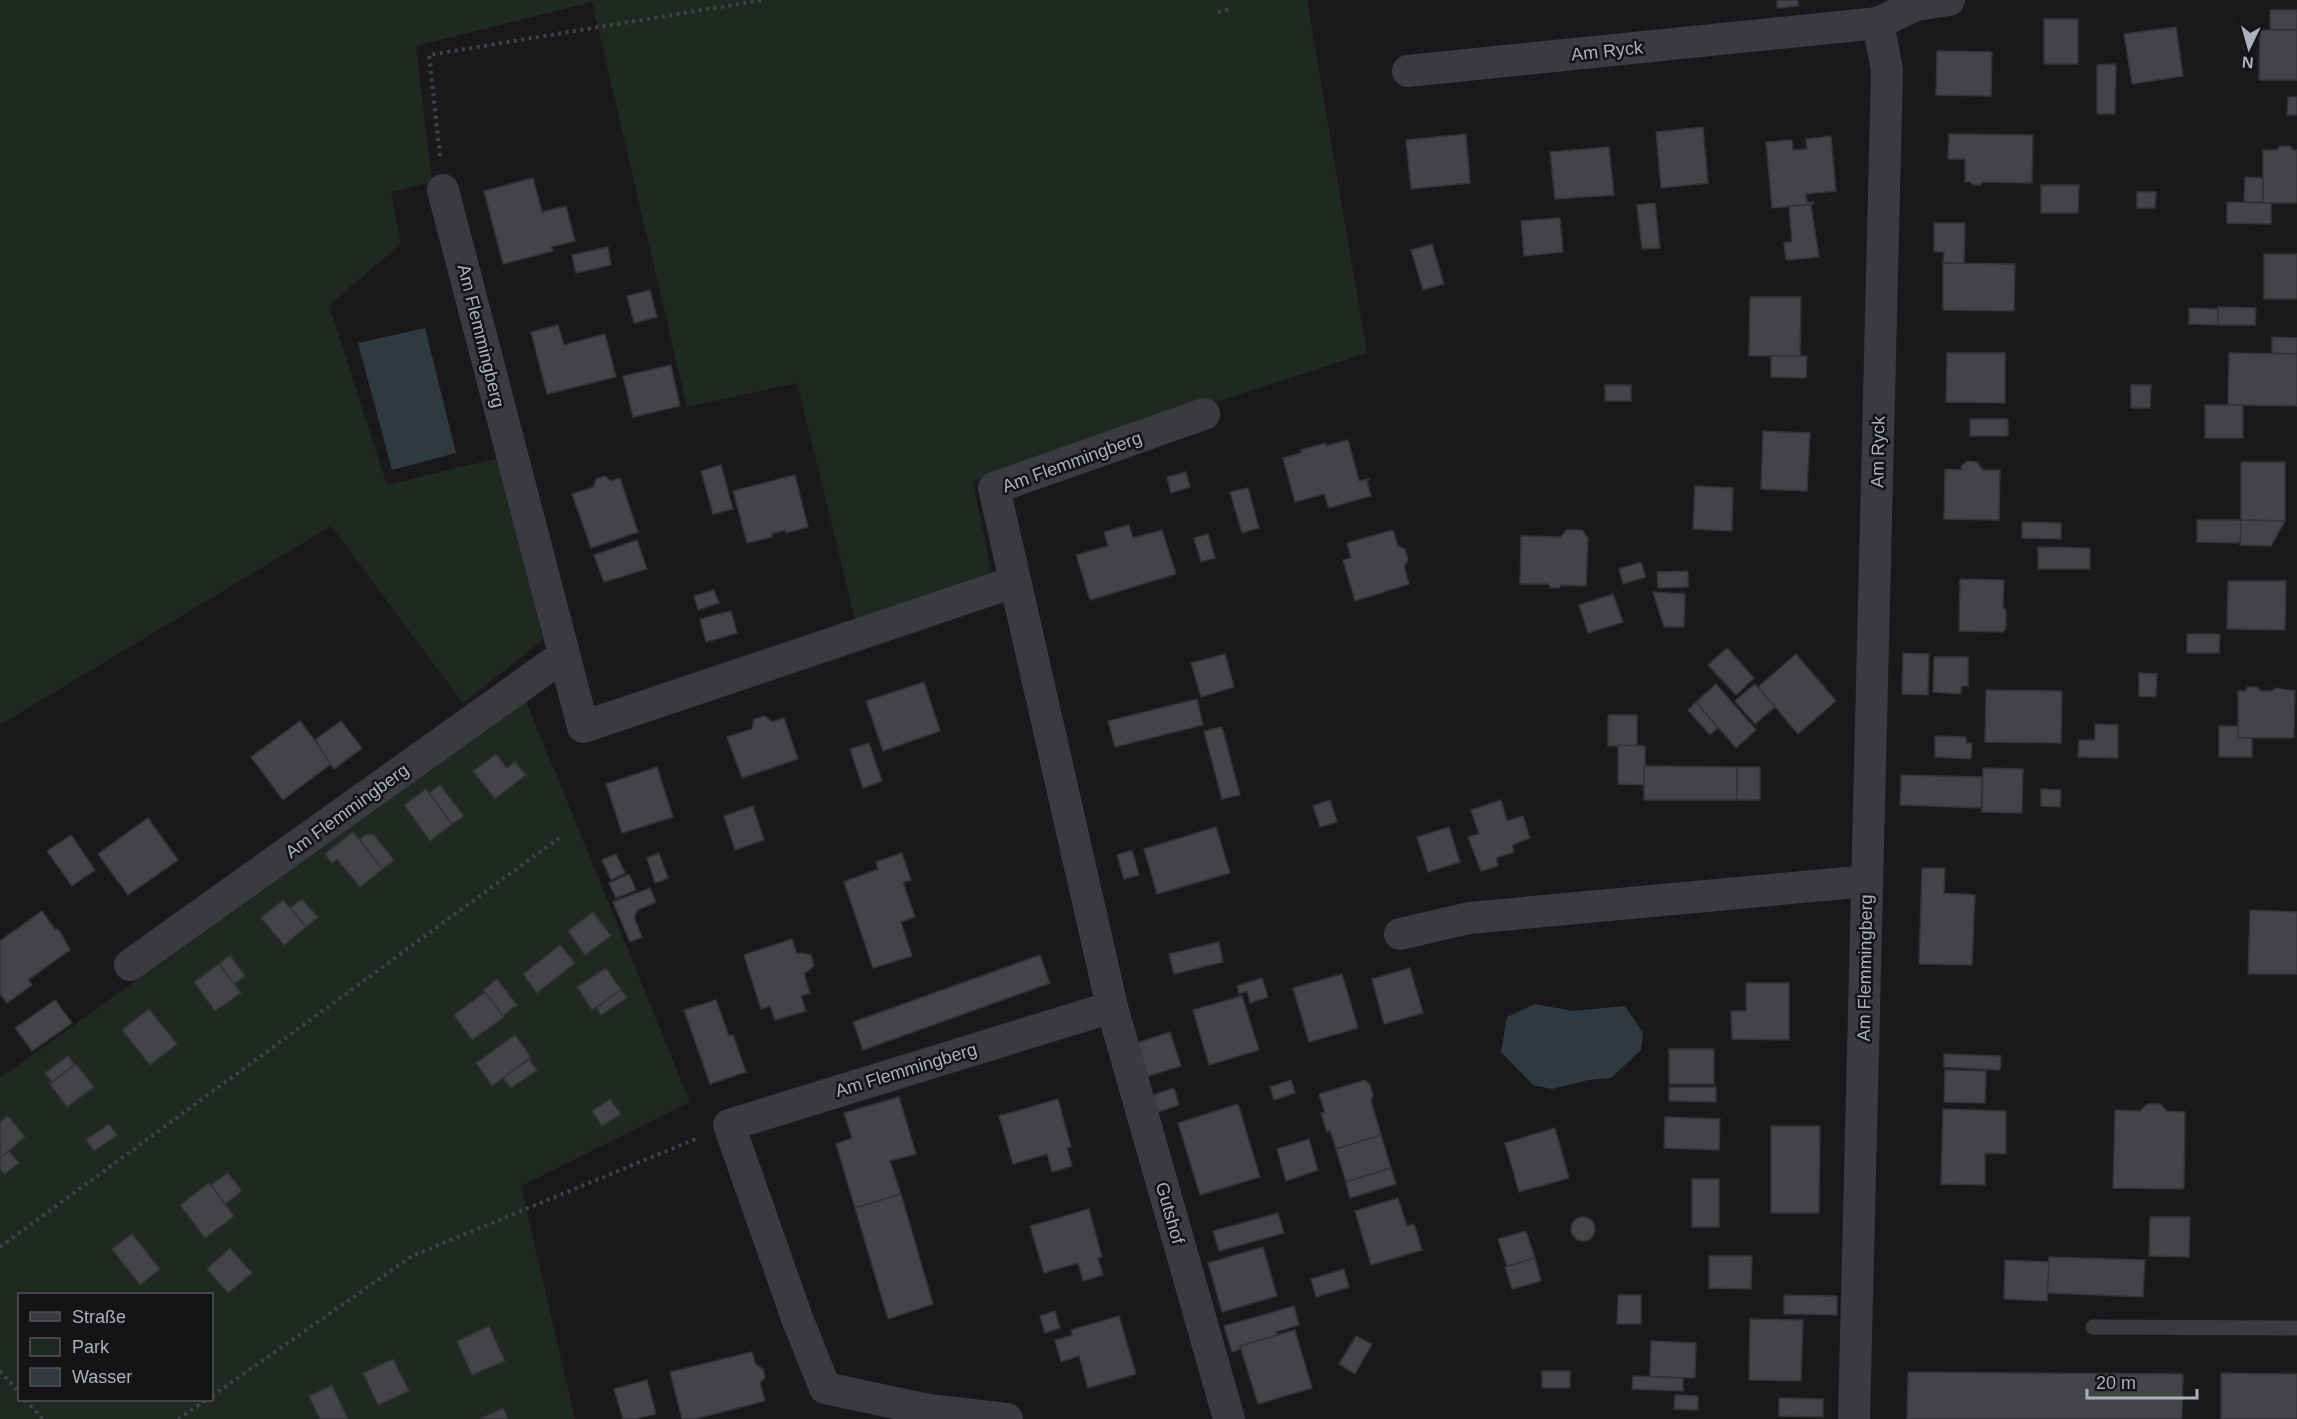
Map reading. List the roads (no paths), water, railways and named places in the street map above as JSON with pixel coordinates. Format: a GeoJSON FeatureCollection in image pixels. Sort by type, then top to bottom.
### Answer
{"type":"FeatureCollection","features":[{"type":"Feature","properties":{"kind":"street","name":"Am Ryck"},"geometry":{"type":"LineString","coordinates":[[1408,71],[1878,23],[1916,5],[1949,0]]}},
{"type":"Feature","properties":{"kind":"street","name":"Am Ryck"},"geometry":{"type":"LineString","coordinates":[[1867,880],[1887,70],[1878,23]]}},
{"type":"Feature","properties":{"kind":"street","name":"Am Flemmingberg"},"geometry":{"type":"LineString","coordinates":[[443,190],[583,727],[1014,582]]}},
{"type":"Feature","properties":{"kind":"street","name":"Am Flemmingberg"},"geometry":{"type":"LineString","coordinates":[[1007,1419],[928,1410],[825,1388],[793,1307],[729,1125],[1112,1006],[994,488],[1204,414]]}},
{"type":"Feature","properties":{"kind":"street","name":"Am Flemmingberg"},"geometry":{"type":"LineString","coordinates":[[130,965],[563,656]]}},
{"type":"Feature","properties":{"kind":"street","name":"Am Flemmingberg"},"geometry":{"type":"LineString","coordinates":[[1400,934],[1469,918],[1867,880],[1854,1419]]}},
{"type":"Feature","properties":{"kind":"street","name":"Gutshof"},"geometry":{"type":"LineString","coordinates":[[1112,1006],[1228,1419]]}},
{"type":"Feature","properties":{"kind":"lane"},"geometry":{"type":"LineString","coordinates":[[2094,1327],[2297,1328]]}},
{"type":"Feature","properties":{"kind":"water"},"geometry":{"type":"Polygon","coordinates":[[[425,328],[456,453],[392,470],[358,343],[425,328]]]}},
{"type":"Feature","properties":{"kind":"water"},"geometry":{"type":"Polygon","coordinates":[[[1535,1004],[1573,1011],[1625,1006],[1643,1033],[1641,1050],[1611,1078],[1588,1080],[1552,1089],[1533,1085],[1501,1052],[1507,1017],[1535,1004]]]}}]}
